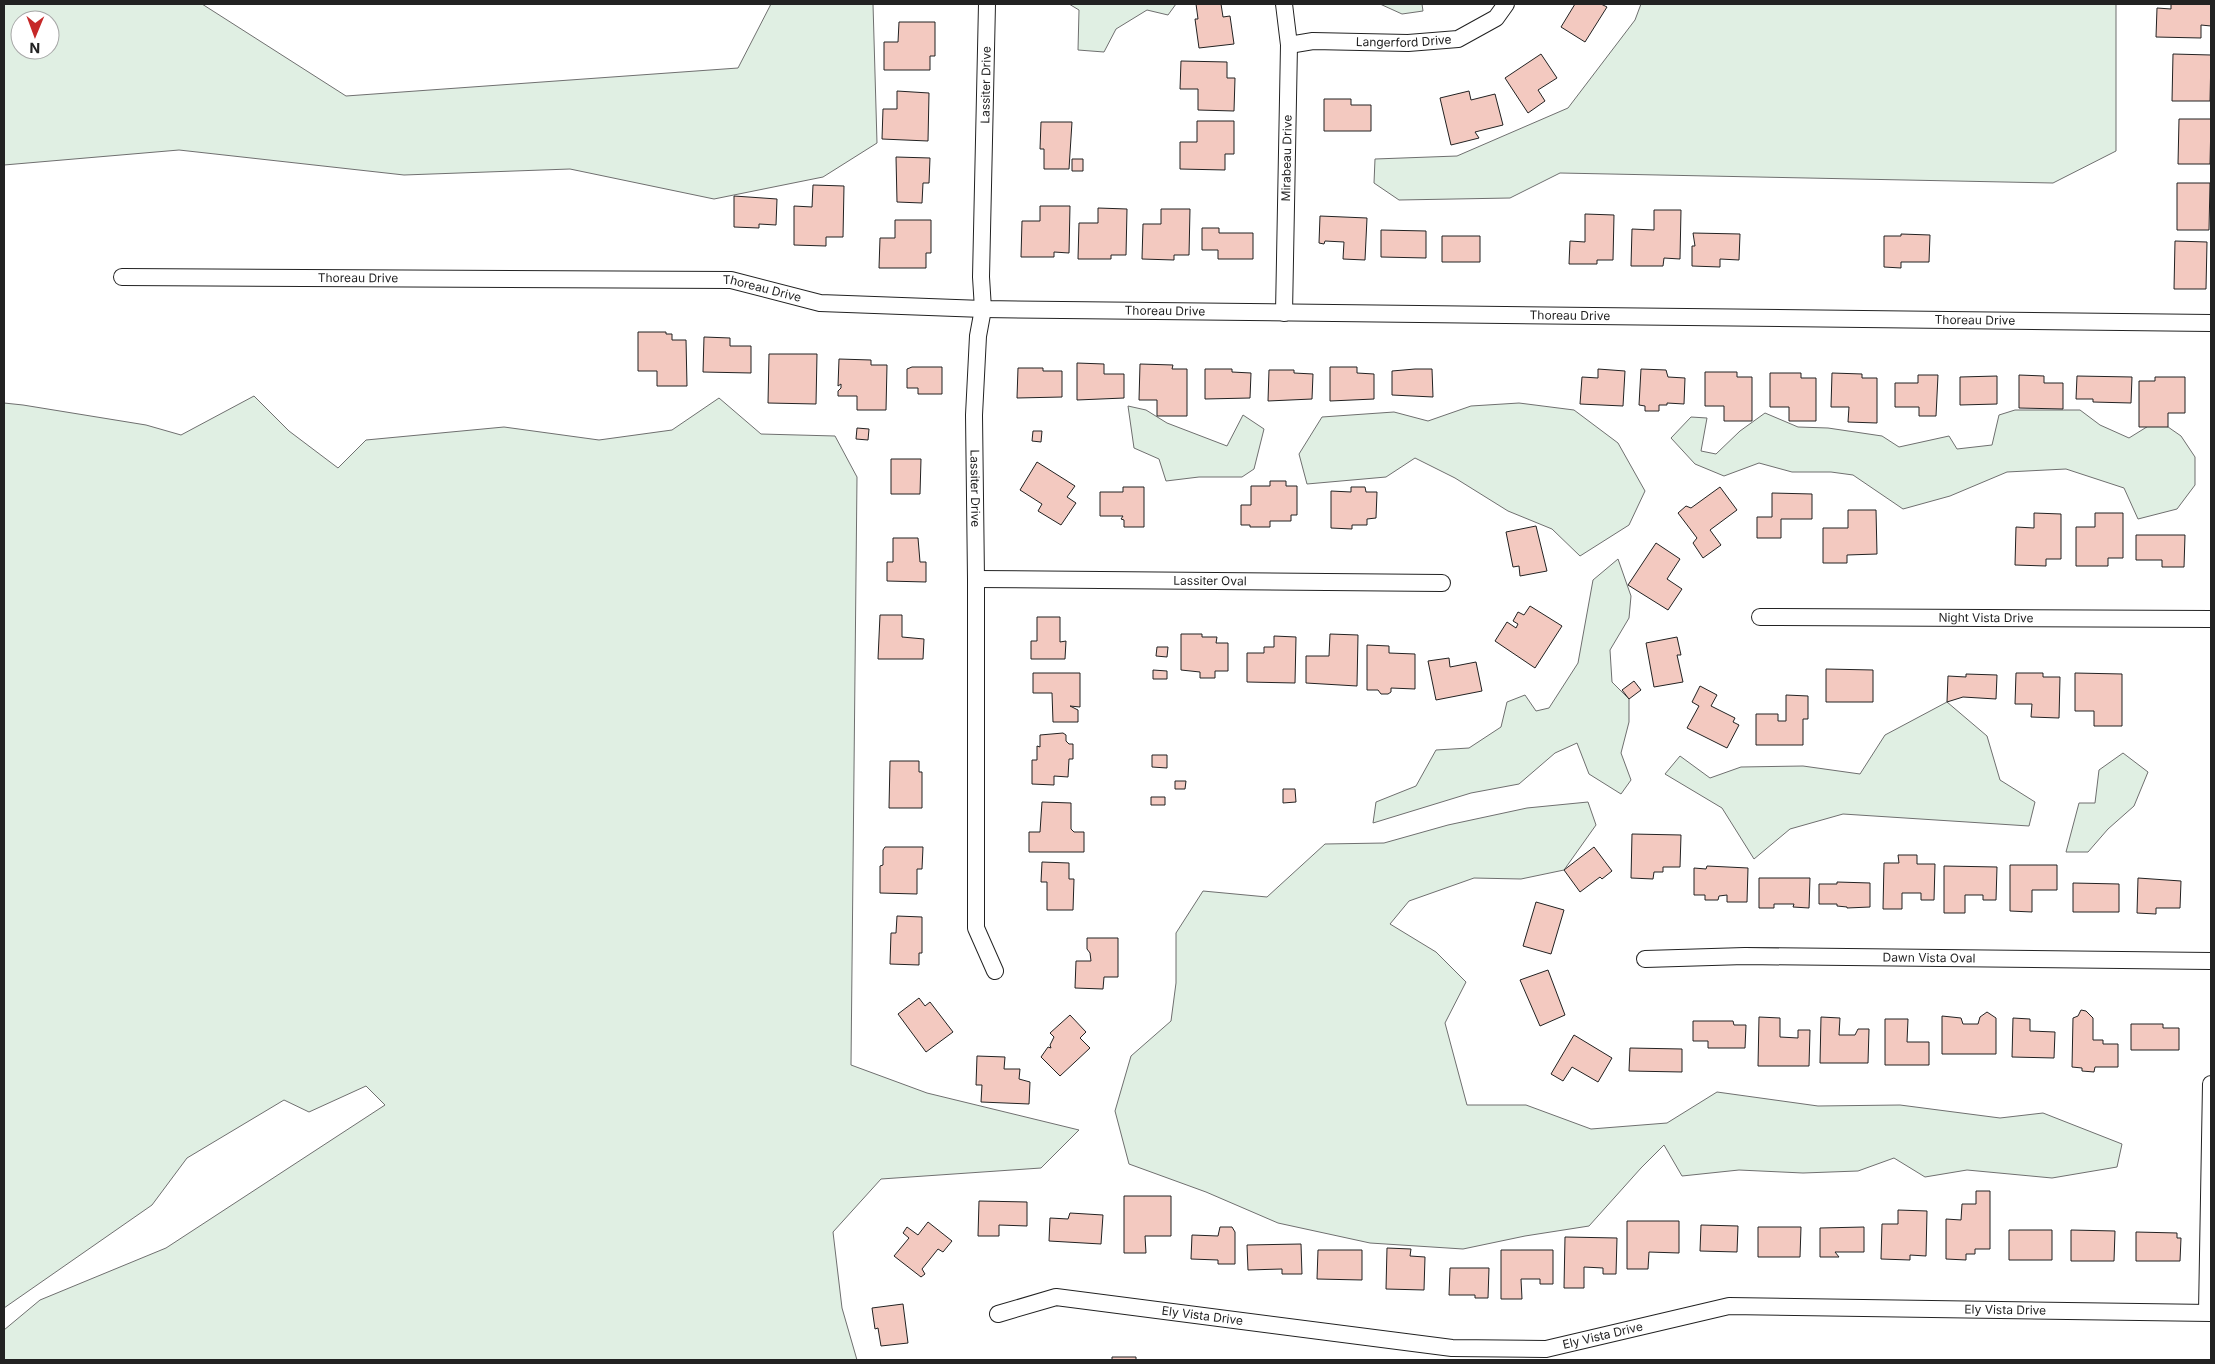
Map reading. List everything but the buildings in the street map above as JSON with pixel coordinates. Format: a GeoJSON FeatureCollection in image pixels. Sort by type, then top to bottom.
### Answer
{"type":"FeatureCollection","features":[{"type":"Feature","properties":{"kind":"street","name":"Lassiter Drive"},"geometry":{"type":"LineString","coordinates":[[988,4],[981,277],[983,309],[978,336],[974,415],[976,928],[994,971]]}},
{"type":"Feature","properties":{"kind":"street","name":"Mirabeau Drive"},"geometry":{"type":"LineString","coordinates":[[1284,4],[1289,44],[1284,313]]}},
{"type":"Feature","properties":{"kind":"street","name":"Langerford Drive"},"geometry":{"type":"LineString","coordinates":[[1289,44],[1313,41],[1408,43],[1458,39],[1496,18],[1506,4]]}},
{"type":"Feature","properties":{"kind":"street","name":"Thoreau Drive"},"geometry":{"type":"LineString","coordinates":[[122,277],[731,280],[820,304],[983,309],[2211,323]]}},
{"type":"Feature","properties":{"kind":"street","name":"Lassiter Oval"},"geometry":{"type":"LineString","coordinates":[[976,580],[1442,583]]}},
{"type":"Feature","properties":{"kind":"street","name":"Night Vista Drive"},"geometry":{"type":"LineString","coordinates":[[1760,617],[2211,618]]}},
{"type":"Feature","properties":{"kind":"street","name":"Dawn Vista Oval"},"geometry":{"type":"LineString","coordinates":[[1645,959],[1745,956],[2211,962]]}},
{"type":"Feature","properties":{"kind":"street"},"geometry":{"type":"LineString","coordinates":[[2209,1312],[2211,1084]]}},
{"type":"Feature","properties":{"kind":"street","name":"Ely Vista Drive"},"geometry":{"type":"LineString","coordinates":[[998,1314],[1056,1297],[1452,1348],[1546,1349],[1729,1306],[2209,1312]]}},
{"type":"Feature","properties":{"kind":"green space"},"geometry":{"type":"Polygon","coordinates":[[[4,4],[202,4],[346,96],[738,68],[771,4],[873,4],[877,143],[823,177],[714,199],[570,169],[404,175],[179,150],[4,165],[4,4]]]}},
{"type":"Feature","properties":{"kind":"green space"},"geometry":{"type":"Polygon","coordinates":[[[1069,4],[1176,4],[1168,15],[1147,10],[1116,29],[1104,52],[1078,50],[1079,10],[1069,4]]]}},
{"type":"Feature","properties":{"kind":"green space"},"geometry":{"type":"Polygon","coordinates":[[[1380,4],[1422,4],[1423,11],[1402,14],[1380,4]]]}},
{"type":"Feature","properties":{"kind":"green space"},"geometry":{"type":"Polygon","coordinates":[[[1641,4],[2116,4],[2116,151],[2053,183],[1560,173],[1510,198],[1399,200],[1374,183],[1375,159],[1457,156],[1568,108],[1635,20],[1641,4]]]}},
{"type":"Feature","properties":{"kind":"green space"},"geometry":{"type":"Polygon","coordinates":[[[254,396],[289,431],[338,468],[366,440],[504,427],[599,440],[672,430],[719,398],[761,434],[835,436],[857,477],[851,1065],[927,1093],[1079,1130],[1041,1168],[881,1179],[833,1232],[842,1308],[857,1360],[4,1360],[4,1330],[40,1300],[166,1248],[385,1105],[366,1086],[309,1112],[284,1100],[187,1158],[152,1205],[4,1308],[4,403],[146,425],[181,435],[254,396]]]}},
{"type":"Feature","properties":{"kind":"green space"},"geometry":{"type":"Polygon","coordinates":[[[1519,403],[1574,410],[1618,443],[1645,491],[1629,525],[1580,556],[1552,529],[1508,511],[1455,478],[1415,458],[1386,477],[1307,484],[1299,454],[1322,417],[1394,412],[1428,421],[1471,406],[1519,403]]]}},
{"type":"Feature","properties":{"kind":"green space"},"geometry":{"type":"Polygon","coordinates":[[[1128,406],[1146,410],[1167,423],[1227,446],[1243,415],[1264,429],[1254,469],[1242,477],[1199,477],[1166,481],[1159,459],[1134,448],[1128,406]]]}},
{"type":"Feature","properties":{"kind":"green space"},"geometry":{"type":"Polygon","coordinates":[[[2015,410],[2080,410],[2100,425],[2129,438],[2158,420],[2181,436],[2195,457],[2195,485],[2177,509],[2138,519],[2124,488],[2066,469],[2007,472],[1950,496],[1903,509],[1853,475],[1831,472],[1792,472],[1759,463],[1724,476],[1695,464],[1671,438],[1691,417],[1707,418],[1701,451],[1716,454],[1740,431],[1765,413],[1798,427],[1828,428],[1882,436],[1899,447],[1949,436],[1957,449],[1992,445],[1999,415],[2015,410]]]}},
{"type":"Feature","properties":{"kind":"green space"},"geometry":{"type":"Polygon","coordinates":[[[1618,559],[1631,596],[1629,618],[1610,650],[1612,682],[1629,699],[1629,722],[1621,753],[1631,780],[1621,794],[1589,774],[1577,743],[1555,753],[1519,784],[1471,793],[1373,823],[1376,802],[1416,786],[1436,750],[1469,748],[1501,727],[1507,702],[1525,695],[1536,711],[1549,708],[1578,663],[1593,580],[1618,559]]]}},
{"type":"Feature","properties":{"kind":"green space"},"geometry":{"type":"Polygon","coordinates":[[[1947,702],[1987,736],[2000,780],[2035,802],[2029,826],[1843,814],[1790,829],[1754,859],[1722,808],[1665,774],[1680,756],[1710,778],[1741,767],[1803,766],[1860,774],[1885,735],[1947,702]]]}},
{"type":"Feature","properties":{"kind":"green space"},"geometry":{"type":"Polygon","coordinates":[[[2123,753],[2148,772],[2134,806],[2108,829],[2088,852],[2066,852],[2079,803],[2095,803],[2099,770],[2123,753]]]}},
{"type":"Feature","properties":{"kind":"green space"},"geometry":{"type":"Polygon","coordinates":[[[1588,802],[1596,825],[1564,870],[1521,879],[1474,878],[1409,901],[1390,924],[1436,952],[1466,982],[1445,1023],[1467,1105],[1526,1105],[1591,1129],[1667,1123],[1717,1092],[1818,1106],[1900,1105],[2000,1118],[2043,1113],[2122,1144],[2117,1167],[2052,1178],[1967,1170],[1925,1177],[1894,1158],[1858,1171],[1803,1173],[1739,1170],[1682,1176],[1664,1145],[1589,1226],[1525,1236],[1463,1249],[1370,1243],[1278,1223],[1206,1192],[1129,1164],[1115,1111],[1131,1056],[1171,1021],[1176,983],[1176,933],[1203,891],[1267,897],[1325,844],[1384,843],[1448,825],[1527,808],[1588,802]]]}}]}
